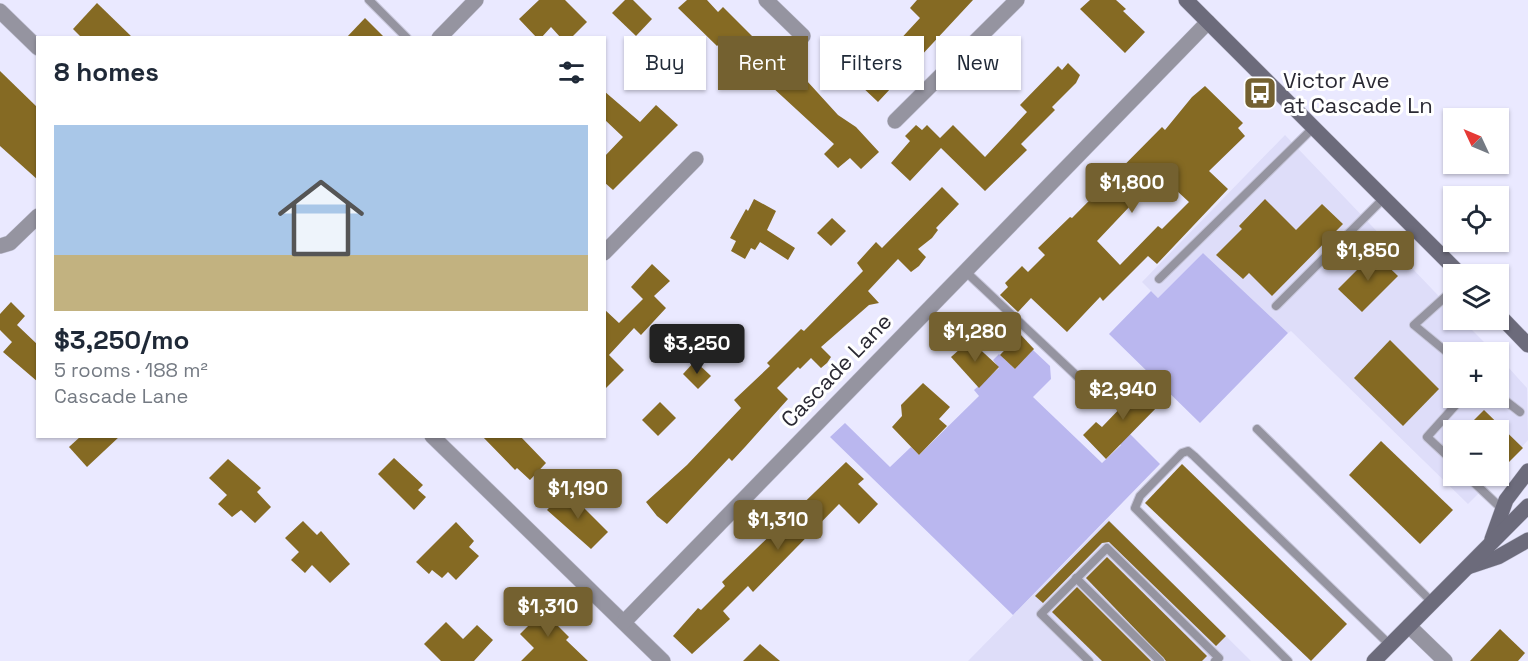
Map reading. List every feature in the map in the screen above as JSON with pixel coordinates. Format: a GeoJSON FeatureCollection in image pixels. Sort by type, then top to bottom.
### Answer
{"type":"FeatureCollection","features":[{"type":"Feature","properties":{"kind":"main road"},"geometry":{"type":"LineString","coordinates":[[1186,0],[1450,264]]}},
{"type":"Feature","properties":{"kind":"main road"},"geometry":{"type":"LineString","coordinates":[[1509,325],[1528,345]]}},
{"type":"Feature","properties":{"kind":"main road"},"geometry":{"type":"LineString","coordinates":[[1492,542],[1502,509],[1514,487],[1528,471]]}},
{"type":"Feature","properties":{"kind":"main road"},"geometry":{"type":"LineString","coordinates":[[1374,661],[1528,506]]}},
{"type":"Feature","properties":{"kind":"main road"},"geometry":{"type":"LineString","coordinates":[[1466,568],[1498,557],[1528,540]]}},
{"type":"Feature","properties":{"kind":"street"},"geometry":{"type":"LineString","coordinates":[[441,36],[476,0]]}},
{"type":"Feature","properties":{"kind":"street"},"geometry":{"type":"LineString","coordinates":[[766,0],[803,36]]}},
{"type":"Feature","properties":{"kind":"street"},"geometry":{"type":"LineString","coordinates":[[895,121],[1017,0]]}},
{"type":"Feature","properties":{"kind":"street"},"geometry":{"type":"LineString","coordinates":[[0,11],[36,46]]}},
{"type":"Feature","properties":{"kind":"street","name":"Cascade Lane"},"geometry":{"type":"LineString","coordinates":[[624,622],[1208,22]]}},
{"type":"Feature","properties":{"kind":"street"},"geometry":{"type":"LineString","coordinates":[[606,251],[696,159]]}},
{"type":"Feature","properties":{"kind":"street"},"geometry":{"type":"LineString","coordinates":[[0,246],[10,243],[36,218]]}},
{"type":"Feature","properties":{"kind":"street"},"geometry":{"type":"LineString","coordinates":[[434,438],[663,661]]}},
{"type":"Feature","properties":{"kind":"street"},"geometry":{"type":"LineString","coordinates":[[1409,626],[1445,661]]}},
{"type":"Feature","properties":{"kind":"lane"},"geometry":{"type":"LineString","coordinates":[[369,0],[405,36]]}},
{"type":"Feature","properties":{"kind":"lane"},"geometry":{"type":"LineString","coordinates":[[1159,279],[1313,128]]}},
{"type":"Feature","properties":{"kind":"lane"},"geometry":{"type":"LineString","coordinates":[[1276,306],[1384,198]]}},
{"type":"Feature","properties":{"kind":"lane"},"geometry":{"type":"LineString","coordinates":[[964,271],[1078,377]]}},
{"type":"Feature","properties":{"kind":"lane"},"geometry":{"type":"LineString","coordinates":[[1443,300],[1414,325],[1443,349]]}},
{"type":"Feature","properties":{"kind":"lane"},"geometry":{"type":"LineString","coordinates":[[1509,404],[1520,412]]}},
{"type":"Feature","properties":{"kind":"lane"},"geometry":{"type":"LineString","coordinates":[[1443,452],[1426,436],[1453,408]]}},
{"type":"Feature","properties":{"kind":"lane"},"geometry":{"type":"LineString","coordinates":[[1257,429],[1432,602]]}},
{"type":"Feature","properties":{"kind":"lane"},"geometry":{"type":"LineString","coordinates":[[1288,661],[1135,508],[1140,496],[1182,453],[1188,451],[1194,456],[1390,645]]}},
{"type":"Feature","properties":{"kind":"lane"},"geometry":{"type":"LineString","coordinates":[[1478,486],[1502,509]]}},
{"type":"Feature","properties":{"kind":"lane"},"geometry":{"type":"LineString","coordinates":[[1089,661],[1041,614],[1107,548],[1219,658],[1215,661]]}},
{"type":"Feature","properties":{"kind":"lane"},"geometry":{"type":"LineString","coordinates":[[1076,578],[1160,661]]}},
{"type":"Feature","properties":{"kind":"shaded area"},"geometry":{"type":"Polygon","coordinates":[[[1285,135],[1443,301],[1443,330],[1472,330],[1484,342],[1443,342],[1443,408],[1509,408],[1509,368],[1527,388],[1528,440],[1509,462],[1509,420],[1443,420],[1443,480],[1291,331],[1288,333],[1203,253],[1158,298],[1142,282],[1285,135]]]}},
{"type":"Feature","properties":{"kind":"shaded area"},"geometry":{"type":"Polygon","coordinates":[[[1203,253],[1288,333],[1200,423],[1109,334],[1151,291],[1158,298],[1203,253]]]}},
{"type":"Feature","properties":{"kind":"shaded area"},"geometry":{"type":"Polygon","coordinates":[[[1033,350],[1050,366],[1051,379],[1033,397],[1102,463],[1121,445],[1118,442],[1127,431],[1160,464],[1013,615],[830,437],[845,423],[890,467],[911,447],[919,455],[979,396],[974,390],[999,368],[993,360],[999,354],[1015,369],[1033,350]]]}},
{"type":"Feature","properties":{"kind":"shaded area"},"geometry":{"type":"Polygon","coordinates":[[[1450,486],[1486,486],[1468,504],[1450,486]]]}},
{"type":"Feature","properties":{"kind":"shaded area"},"geometry":{"type":"Polygon","coordinates":[[[1108,519],[1251,661],[968,661],[1108,519]]]}},
{"type":"Feature","properties":{"kind":"building"},"geometry":{"type":"Polygon","coordinates":[[[539,0],[565,0],[587,22],[573,36],[559,36],[551,27],[543,36],[535,36],[519,19],[539,0]]]}},
{"type":"Feature","properties":{"kind":"building"},"geometry":{"type":"Polygon","coordinates":[[[625,0],[633,0],[652,19],[636,36],[612,13],[625,0]]]}},
{"type":"Feature","properties":{"kind":"building"},"geometry":{"type":"Polygon","coordinates":[[[687,0],[707,0],[718,12],[723,7],[752,36],[718,36],[717,46],[678,8],[687,0]]]}},
{"type":"Feature","properties":{"kind":"building"},"geometry":{"type":"Polygon","coordinates":[[[917,0],[973,0],[939,36],[936,36],[936,40],[924,53],[924,36],[903,36],[920,18],[910,8],[917,0]]]}},
{"type":"Feature","properties":{"kind":"building"},"geometry":{"type":"Polygon","coordinates":[[[1090,0],[1116,0],[1126,9],[1123,11],[1145,32],[1125,53],[1080,9],[1090,0]]]}},
{"type":"Feature","properties":{"kind":"building"},"geometry":{"type":"Polygon","coordinates":[[[97,3],[131,36],[80,36],[73,29],[97,3]]]}},
{"type":"Feature","properties":{"kind":"building"},"geometry":{"type":"Polygon","coordinates":[[[365,18],[383,36],[348,36],[365,18]]]}},
{"type":"Feature","properties":{"kind":"building"},"geometry":{"type":"Polygon","coordinates":[[[1068,63],[1080,75],[1076,83],[1052,107],[1055,110],[1021,144],[1027,150],[985,191],[941,148],[910,181],[891,163],[910,141],[905,136],[916,125],[922,130],[927,125],[940,138],[953,125],[985,157],[1027,112],[1020,105],[1058,66],[1062,70],[1068,63]]]}},
{"type":"Feature","properties":{"kind":"building"},"geometry":{"type":"Polygon","coordinates":[[[0,71],[36,106],[36,178],[0,146],[0,71]]]}},
{"type":"Feature","properties":{"kind":"building"},"geometry":{"type":"Polygon","coordinates":[[[808,82],[838,115],[856,127],[879,152],[861,169],[850,158],[838,168],[824,154],[834,144],[775,90],[808,90],[808,82]]]}},
{"type":"Feature","properties":{"kind":"building"},"geometry":{"type":"Polygon","coordinates":[[[1205,86],[1243,123],[1238,128],[1245,136],[1209,171],[1228,189],[1157,264],[1148,256],[1103,301],[1100,297],[1067,332],[1031,298],[1018,312],[1000,295],[1008,287],[1005,283],[1022,266],[1028,272],[1045,255],[1038,248],[1070,217],[1072,218],[1162,127],[1165,130],[1192,97],[1205,86]],[[1164,179],[1153,190],[1149,186],[1097,241],[1120,265],[1158,226],[1162,229],[1189,202],[1164,179]]]}},
{"type":"Feature","properties":{"kind":"building"},"geometry":{"type":"Polygon","coordinates":[[[865,90],[889,90],[878,102],[865,90]]]}},
{"type":"Feature","properties":{"kind":"building"},"geometry":{"type":"Polygon","coordinates":[[[606,93],[640,122],[656,105],[678,125],[613,190],[606,184],[606,155],[623,137],[606,121],[606,93]]]}},
{"type":"Feature","properties":{"kind":"building"},"geometry":{"type":"Polygon","coordinates":[[[942,187],[959,204],[936,228],[938,230],[932,238],[918,249],[926,257],[919,266],[911,272],[898,259],[868,291],[879,303],[869,305],[821,347],[831,357],[827,363],[821,368],[811,358],[800,369],[798,367],[777,388],[788,399],[732,461],[729,458],[667,524],[657,516],[646,502],[687,465],[741,408],[734,400],[770,366],[767,363],[801,329],[804,331],[863,271],[857,263],[876,242],[882,248],[942,187]]]}},
{"type":"Feature","properties":{"kind":"building"},"geometry":{"type":"Polygon","coordinates":[[[754,199],[776,211],[767,230],[795,248],[788,260],[760,242],[755,250],[751,248],[745,259],[731,251],[736,241],[730,238],[754,199]]]}},
{"type":"Feature","properties":{"kind":"building"},"geometry":{"type":"Polygon","coordinates":[[[1265,199],[1296,230],[1322,204],[1343,224],[1272,296],[1249,273],[1243,279],[1216,255],[1242,229],[1239,226],[1265,199]]]}},
{"type":"Feature","properties":{"kind":"building"},"geometry":{"type":"Polygon","coordinates":[[[832,218],[846,231],[831,246],[817,233],[832,218]]]}},
{"type":"Feature","properties":{"kind":"building"},"geometry":{"type":"Polygon","coordinates":[[[1374,253],[1398,276],[1362,312],[1338,289],[1374,253]]]}},
{"type":"Feature","properties":{"kind":"building"},"geometry":{"type":"Polygon","coordinates":[[[652,264],[670,281],[654,296],[666,308],[641,335],[634,328],[609,355],[624,370],[606,388],[606,311],[619,323],[643,299],[631,287],[652,264]]]}},
{"type":"Feature","properties":{"kind":"building"},"geometry":{"type":"Polygon","coordinates":[[[11,302],[25,316],[17,325],[36,343],[36,380],[3,352],[12,342],[0,330],[0,314],[11,302]]]}},
{"type":"Feature","properties":{"kind":"building"},"geometry":{"type":"Polygon","coordinates":[[[1020,334],[1034,349],[1015,369],[1000,355],[1020,334]]]}},
{"type":"Feature","properties":{"kind":"building"},"geometry":{"type":"Polygon","coordinates":[[[970,340],[999,367],[979,388],[951,357],[970,340]]]}},
{"type":"Feature","properties":{"kind":"building"},"geometry":{"type":"Polygon","coordinates":[[[1390,340],[1439,389],[1403,426],[1354,378],[1390,340]]]}},
{"type":"Feature","properties":{"kind":"building"},"geometry":{"type":"Polygon","coordinates":[[[695,361],[711,376],[698,389],[683,374],[695,361]]]}},
{"type":"Feature","properties":{"kind":"building"},"geometry":{"type":"Polygon","coordinates":[[[1140,382],[1162,402],[1106,459],[1083,435],[1096,422],[1102,427],[1128,400],[1126,398],[1140,382]]]}},
{"type":"Feature","properties":{"kind":"building"},"geometry":{"type":"Polygon","coordinates":[[[923,383],[950,407],[939,419],[947,426],[919,455],[892,427],[902,416],[901,405],[923,383]]]}},
{"type":"Feature","properties":{"kind":"building"},"geometry":{"type":"Polygon","coordinates":[[[660,402],[676,418],[658,436],[642,420],[660,402]]]}},
{"type":"Feature","properties":{"kind":"building"},"geometry":{"type":"Polygon","coordinates":[[[1484,410],[1494,420],[1474,420],[1484,410]]]}},
{"type":"Feature","properties":{"kind":"building"},"geometry":{"type":"Polygon","coordinates":[[[1509,434],[1523,448],[1509,462],[1509,434]]]}},
{"type":"Feature","properties":{"kind":"building"},"geometry":{"type":"Polygon","coordinates":[[[79,438],[118,438],[87,467],[69,447],[79,438]]]}},
{"type":"Feature","properties":{"kind":"building"},"geometry":{"type":"Polygon","coordinates":[[[484,438],[522,438],[546,463],[530,480],[517,468],[515,470],[484,438]]]}},
{"type":"Feature","properties":{"kind":"building"},"geometry":{"type":"Polygon","coordinates":[[[1381,441],[1453,510],[1420,544],[1349,475],[1381,441]]]}},
{"type":"Feature","properties":{"kind":"building"},"geometry":{"type":"Polygon","coordinates":[[[394,458],[423,485],[418,490],[426,497],[414,510],[378,474],[394,458]]]}},
{"type":"Feature","properties":{"kind":"building"},"geometry":{"type":"Polygon","coordinates":[[[228,459],[261,488],[257,492],[271,507],[255,523],[241,510],[232,517],[218,504],[227,495],[209,478],[228,459]]]}},
{"type":"Feature","properties":{"kind":"building"},"geometry":{"type":"Polygon","coordinates":[[[846,462],[864,479],[858,484],[878,504],[859,524],[839,504],[753,592],[748,586],[723,611],[730,619],[692,654],[673,636],[698,608],[701,610],[725,586],[722,582],[846,462]]]}},
{"type":"Feature","properties":{"kind":"building"},"geometry":{"type":"Polygon","coordinates":[[[1182,464],[1347,624],[1311,661],[1145,503],[1182,464]]]}},
{"type":"Feature","properties":{"kind":"building"},"geometry":{"type":"Polygon","coordinates":[[[566,490],[608,532],[591,549],[547,510],[566,490]]]}},
{"type":"Feature","properties":{"kind":"building"},"geometry":{"type":"Polygon","coordinates":[[[303,521],[317,535],[321,531],[350,564],[330,583],[312,565],[305,573],[291,560],[299,552],[285,538],[303,521]]]}},
{"type":"Feature","properties":{"kind":"building"},"geometry":{"type":"Polygon","coordinates":[[[1109,521],[1226,636],[1216,646],[1109,542],[1102,543],[1043,603],[1035,596],[1109,521]]]}},
{"type":"Feature","properties":{"kind":"building"},"geometry":{"type":"Polygon","coordinates":[[[456,522],[474,541],[469,547],[479,556],[456,580],[448,572],[442,578],[432,570],[429,574],[416,562],[456,522]]]}},
{"type":"Feature","properties":{"kind":"building"},"geometry":{"type":"Polygon","coordinates":[[[1107,557],[1207,656],[1202,661],[1166,661],[1086,578],[1107,557]]]}},
{"type":"Feature","properties":{"kind":"building"},"geometry":{"type":"Polygon","coordinates":[[[1077,587],[1151,661],[1102,661],[1052,612],[1077,587]]]}},
{"type":"Feature","properties":{"kind":"building"},"geometry":{"type":"Polygon","coordinates":[[[543,600],[559,615],[553,621],[569,637],[566,640],[588,661],[521,661],[534,648],[520,634],[533,621],[528,616],[543,600]]]}},
{"type":"Feature","properties":{"kind":"building"},"geometry":{"type":"Polygon","coordinates":[[[446,622],[463,639],[477,625],[493,640],[474,661],[441,661],[424,644],[446,622]]]}},
{"type":"Feature","properties":{"kind":"building"},"geometry":{"type":"Polygon","coordinates":[[[1500,629],[1525,653],[1518,661],[1470,661],[1500,629]]]}},
{"type":"Feature","properties":{"kind":"building"},"geometry":{"type":"Polygon","coordinates":[[[760,644],[780,661],[743,661],[760,644]]]}},
{"type":"Feature","properties":{"kind":"place","name":"Victor Ave at Cascade Ln"},"geometry":{"type":"Point","coordinates":[1260,93]}}]}
